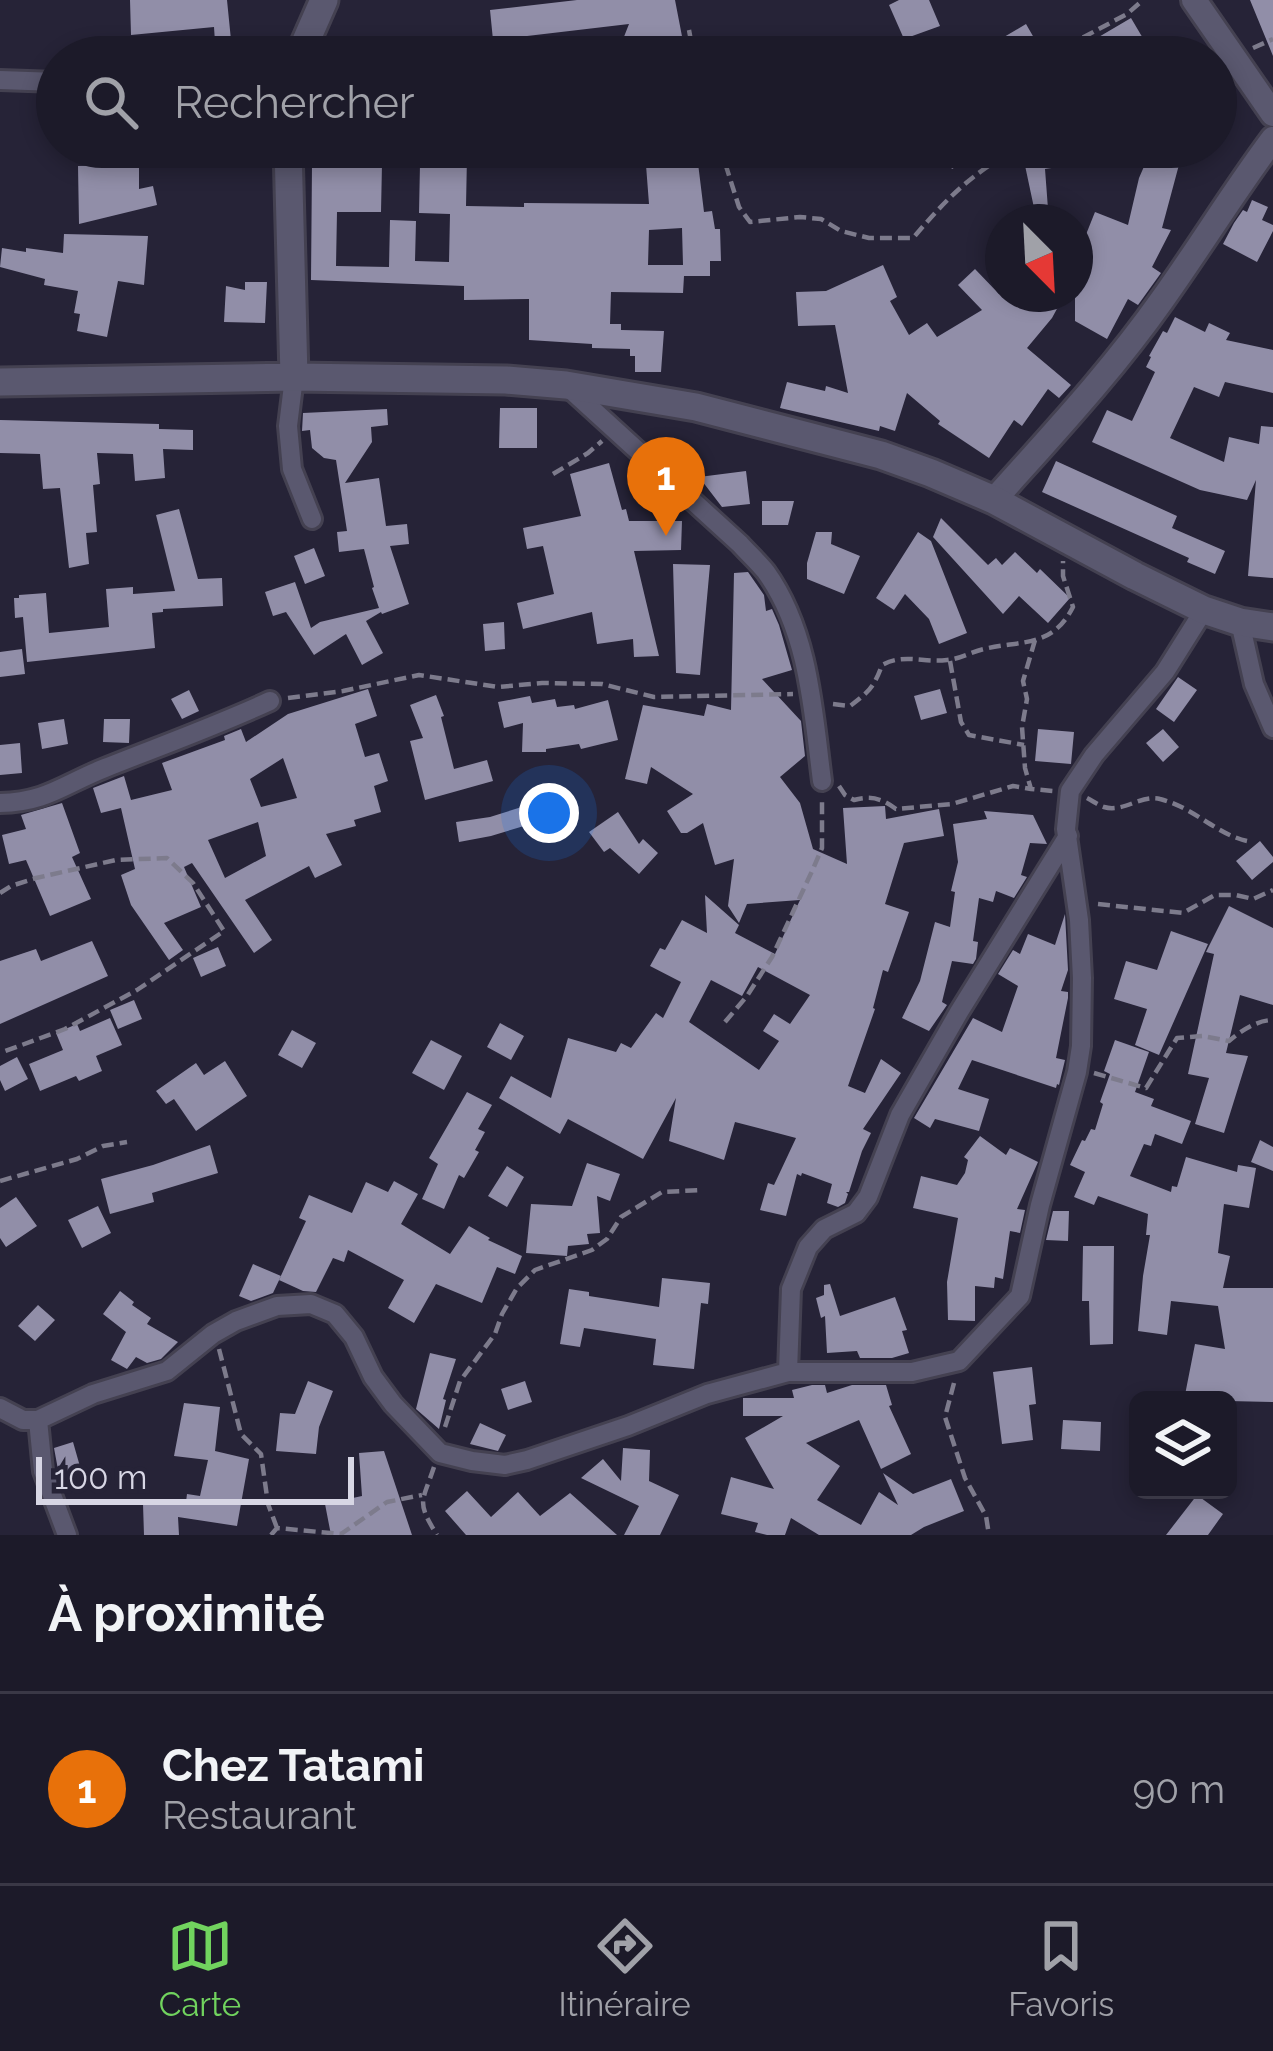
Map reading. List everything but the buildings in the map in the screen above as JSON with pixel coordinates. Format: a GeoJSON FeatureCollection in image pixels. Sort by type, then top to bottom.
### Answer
{"type":"FeatureCollection","features":[{"type":"Feature","properties":{"kind":"main road"},"geometry":{"type":"LineString","coordinates":[[308,36],[324,0]]}},
{"type":"Feature","properties":{"kind":"main road"},"geometry":{"type":"LineString","coordinates":[[289,168],[294,377]]}},
{"type":"Feature","properties":{"kind":"main road"},"geometry":{"type":"LineString","coordinates":[[0,382],[406,377],[566,385],[696,407],[881,455],[994,500],[1204,610],[1273,627]]}},
{"type":"Feature","properties":{"kind":"street"},"geometry":{"type":"LineString","coordinates":[[1194,0],[1219,36]]}},
{"type":"Feature","properties":{"kind":"street"},"geometry":{"type":"LineString","coordinates":[[1237,62],[1273,114]]}},
{"type":"Feature","properties":{"kind":"street"},"geometry":{"type":"LineString","coordinates":[[0,80],[36,81]]}},
{"type":"Feature","properties":{"kind":"street"},"geometry":{"type":"LineString","coordinates":[[994,500],[1087,397],[1162,302],[1273,139]]}},
{"type":"Feature","properties":{"kind":"street"},"geometry":{"type":"LineString","coordinates":[[294,377],[288,426],[292,469],[313,519]]}},
{"type":"Feature","properties":{"kind":"street"},"geometry":{"type":"LineString","coordinates":[[566,385],[765,572],[787,608],[799,642],[822,781]]}},
{"type":"Feature","properties":{"kind":"street"},"geometry":{"type":"LineString","coordinates":[[0,1408],[23,1420],[38,1420],[115,1386],[167,1371],[214,1334],[257,1312],[311,1304],[334,1314],[354,1337],[393,1404],[440,1453],[505,1465],[628,1426],[707,1394],[788,1372],[912,1372],[959,1361],[1020,1296],[1077,1072],[1082,978],[1066,830],[1070,791],[1094,755],[1165,672],[1204,610]]}},
{"type":"Feature","properties":{"kind":"street"},"geometry":{"type":"LineString","coordinates":[[1240,622],[1273,728]]}},
{"type":"Feature","properties":{"kind":"street"},"geometry":{"type":"LineString","coordinates":[[0,802],[33,800],[61,791],[94,772],[270,701]]}},
{"type":"Feature","properties":{"kind":"street"},"geometry":{"type":"LineString","coordinates":[[788,1372],[791,1289],[808,1246],[824,1229],[856,1213],[868,1198],[899,1115],[1068,836]]}},
{"type":"Feature","properties":{"kind":"street"},"geometry":{"type":"LineString","coordinates":[[38,1420],[43,1471],[68,1535]]}},
{"type":"Feature","properties":{"kind":"path"},"geometry":{"type":"LineString","coordinates":[[1086,36],[1143,0]]}},
{"type":"Feature","properties":{"kind":"path"},"geometry":{"type":"LineString","coordinates":[[689,30],[690,36]]}},
{"type":"Feature","properties":{"kind":"path"},"geometry":{"type":"LineString","coordinates":[[727,168],[739,207],[750,222],[821,219],[841,231],[869,238],[913,238],[951,193],[984,168]]}},
{"type":"Feature","properties":{"kind":"path"},"geometry":{"type":"LineString","coordinates":[[553,474],[615,429]]}},
{"type":"Feature","properties":{"kind":"path"},"geometry":{"type":"LineString","coordinates":[[270,701],[419,675],[498,688],[602,684],[654,698],[810,694],[850,706],[874,686],[882,664],[893,659],[950,661],[1056,632],[1073,607],[1063,576],[1063,537]]}},
{"type":"Feature","properties":{"kind":"path"},"geometry":{"type":"LineString","coordinates":[[1031,789],[1022,727],[1027,699],[1022,681],[1035,640]]}},
{"type":"Feature","properties":{"kind":"path"},"geometry":{"type":"LineString","coordinates":[[950,661],[969,735],[1024,745]]}},
{"type":"Feature","properties":{"kind":"path"},"geometry":{"type":"LineString","coordinates":[[724,1022],[772,957],[822,848],[822,781],[838,785],[854,800],[884,800],[896,809],[952,804],[1013,786],[1070,791],[1115,808],[1153,796],[1199,814],[1230,837],[1247,841]]}},
{"type":"Feature","properties":{"kind":"path"},"geometry":{"type":"LineString","coordinates":[[0,893],[36,878],[116,860],[166,858],[193,884],[224,931],[136,990],[65,1029],[0,1053]]}},
{"type":"Feature","properties":{"kind":"path"},"geometry":{"type":"LineString","coordinates":[[1090,903],[1183,913],[1215,895],[1252,899],[1273,890]]}},
{"type":"Feature","properties":{"kind":"path"},"geometry":{"type":"LineString","coordinates":[[1077,1072],[1146,1088],[1177,1038],[1229,1041],[1239,1032],[1273,1020]]}},
{"type":"Feature","properties":{"kind":"path"},"geometry":{"type":"LineString","coordinates":[[0,1181],[77,1159],[103,1145],[127,1142]]}},
{"type":"Feature","properties":{"kind":"path"},"geometry":{"type":"LineString","coordinates":[[437,1535],[423,1512],[422,1495],[440,1453],[452,1400],[460,1381],[495,1334],[517,1288],[535,1270],[592,1250],[608,1239],[621,1217],[662,1192],[703,1190]]}},
{"type":"Feature","properties":{"kind":"path"},"geometry":{"type":"LineString","coordinates":[[214,1334],[241,1434],[261,1454],[268,1504],[277,1528]]}},
{"type":"Feature","properties":{"kind":"path"},"geometry":{"type":"LineString","coordinates":[[959,1361],[945,1418],[965,1478],[986,1516],[989,1535]]}},
{"type":"Feature","properties":{"kind":"path"},"geometry":{"type":"LineString","coordinates":[[277,1528],[341,1534],[387,1502],[422,1495]]}},
{"type":"Feature","properties":{"kind":"path"},"geometry":{"type":"LineString","coordinates":[[271,1535],[277,1528]]}},
{"type":"Feature","properties":{"kind":"place","name":"Chez Tatami"},"geometry":{"type":"Point","coordinates":[666,536]}}]}
